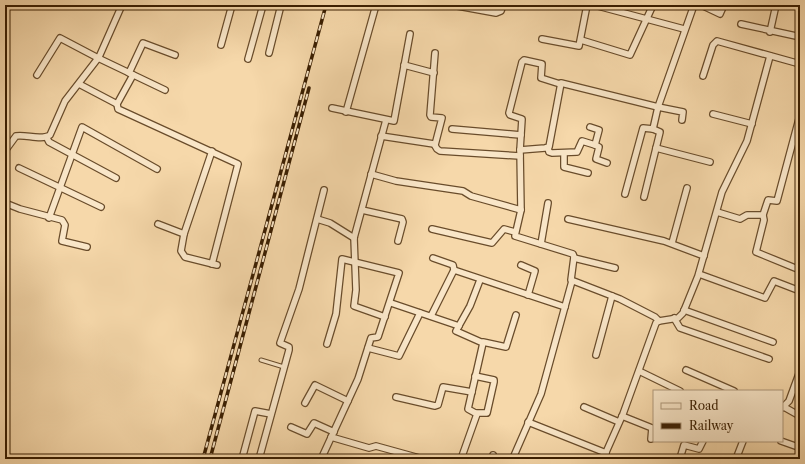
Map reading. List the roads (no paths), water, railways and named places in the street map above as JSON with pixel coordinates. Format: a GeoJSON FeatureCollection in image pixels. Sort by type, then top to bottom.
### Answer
{"type":"FeatureCollection","features":[{"type":"Feature","properties":{"kind":"street"},"geometry":{"type":"LineString","coordinates":[[47,138],[50,135],[65,101],[98,58],[122,5]]}},
{"type":"Feature","properties":{"kind":"street"},"geometry":{"type":"LineString","coordinates":[[221,45],[232,5]]}},
{"type":"Feature","properties":{"kind":"street"},"geometry":{"type":"LineString","coordinates":[[248,59],[263,5]]}},
{"type":"Feature","properties":{"kind":"street"},"geometry":{"type":"LineString","coordinates":[[268,53],[281,5]]}},
{"type":"Feature","properties":{"kind":"street"},"geometry":{"type":"LineString","coordinates":[[346,112],[374,5]]}},
{"type":"Feature","properties":{"kind":"street"},"geometry":{"type":"LineString","coordinates":[[452,5],[496,13],[501,11],[503,5]]}},
{"type":"Feature","properties":{"kind":"street"},"geometry":{"type":"LineString","coordinates":[[542,39],[578,46],[581,40],[588,5]]}},
{"type":"Feature","properties":{"kind":"street"},"geometry":{"type":"LineString","coordinates":[[594,5],[684,29]]}},
{"type":"Feature","properties":{"kind":"street"},"geometry":{"type":"LineString","coordinates":[[581,40],[630,55],[653,5]]}},
{"type":"Feature","properties":{"kind":"street"},"geometry":{"type":"LineString","coordinates":[[653,129],[658,107],[684,29],[694,5]]}},
{"type":"Feature","properties":{"kind":"street"},"geometry":{"type":"LineString","coordinates":[[701,5],[720,14],[724,5]]}},
{"type":"Feature","properties":{"kind":"street"},"geometry":{"type":"LineString","coordinates":[[770,32],[776,5]]}},
{"type":"Feature","properties":{"kind":"street"},"geometry":{"type":"LineString","coordinates":[[741,24],[770,32],[796,36]]}},
{"type":"Feature","properties":{"kind":"street"},"geometry":{"type":"LineString","coordinates":[[332,108],[386,120],[395,120],[410,34]]}},
{"type":"Feature","properties":{"kind":"street"},"geometry":{"type":"LineString","coordinates":[[37,75],[60,38],[165,90]]}},
{"type":"Feature","properties":{"kind":"street"},"geometry":{"type":"LineString","coordinates":[[703,76],[713,44],[717,41],[800,64]]}},
{"type":"Feature","properties":{"kind":"street"},"geometry":{"type":"LineString","coordinates":[[117,104],[143,43],[176,55]]}},
{"type":"Feature","properties":{"kind":"street"},"geometry":{"type":"LineString","coordinates":[[435,145],[442,118],[431,117],[430,115],[436,54]]}},
{"type":"Feature","properties":{"kind":"street"},"geometry":{"type":"LineString","coordinates":[[528,422],[605,456],[622,416],[656,323],[681,316],[699,274],[722,192],[743,152],[770,56]]}},
{"type":"Feature","properties":{"kind":"street"},"geometry":{"type":"LineString","coordinates":[[515,232],[521,210],[520,150],[522,118],[510,115],[509,113],[523,60],[542,64],[541,78],[560,84],[562,82],[683,112],[682,120]]}},
{"type":"Feature","properties":{"kind":"street"},"geometry":{"type":"LineString","coordinates":[[404,65],[434,74]]}},
{"type":"Feature","properties":{"kind":"street"},"geometry":{"type":"LineString","coordinates":[[79,84],[117,104],[118,109],[212,151],[238,163],[239,165],[214,265],[185,256],[182,254],[181,245],[212,151]]}},
{"type":"Feature","properties":{"kind":"street"},"geometry":{"type":"LineString","coordinates":[[548,148],[550,145],[560,84]]}},
{"type":"Feature","properties":{"kind":"street"},"geometry":{"type":"LineString","coordinates":[[713,114],[752,124]]}},
{"type":"Feature","properties":{"kind":"street"},"geometry":{"type":"LineString","coordinates":[[800,115],[798,134],[777,201],[768,200],[763,215],[764,220],[756,252],[800,270]]}},
{"type":"Feature","properties":{"kind":"street"},"geometry":{"type":"LineString","coordinates":[[386,120],[354,238],[356,290],[354,307],[386,317]]}},
{"type":"Feature","properties":{"kind":"street"},"geometry":{"type":"LineString","coordinates":[[49,218],[80,128],[83,127],[157,169]]}},
{"type":"Feature","properties":{"kind":"street"},"geometry":{"type":"LineString","coordinates":[[590,127],[599,130],[595,145]]}},
{"type":"Feature","properties":{"kind":"street"},"geometry":{"type":"LineString","coordinates":[[625,194],[643,128],[653,129],[660,132],[644,197]]}},
{"type":"Feature","properties":{"kind":"street"},"geometry":{"type":"LineString","coordinates":[[452,129],[521,135]]}},
{"type":"Feature","properties":{"kind":"street"},"geometry":{"type":"LineString","coordinates":[[5,152],[16,136],[22,135],[47,138],[50,142],[116,178]]}},
{"type":"Feature","properties":{"kind":"street"},"geometry":{"type":"LineString","coordinates":[[381,136],[435,145],[440,151],[520,156]]}},
{"type":"Feature","properties":{"kind":"street"},"geometry":{"type":"LineString","coordinates":[[548,148],[550,153],[578,152],[582,141],[600,147],[596,158],[607,163]]}},
{"type":"Feature","properties":{"kind":"street"},"geometry":{"type":"LineString","coordinates":[[520,150],[548,148]]}},
{"type":"Feature","properties":{"kind":"street"},"geometry":{"type":"LineString","coordinates":[[656,148],[710,162]]}},
{"type":"Feature","properties":{"kind":"street"},"geometry":{"type":"LineString","coordinates":[[564,153],[564,167],[588,173]]}},
{"type":"Feature","properties":{"kind":"street"},"geometry":{"type":"LineString","coordinates":[[19,168],[60,186],[101,207]]}},
{"type":"Feature","properties":{"kind":"street"},"geometry":{"type":"LineString","coordinates":[[371,174],[396,181],[463,191],[471,196],[521,210]]}},
{"type":"Feature","properties":{"kind":"street"},"geometry":{"type":"LineString","coordinates":[[672,243],[687,188]]}},
{"type":"Feature","properties":{"kind":"street"},"geometry":{"type":"LineString","coordinates":[[259,459],[289,348],[280,343],[298,289],[324,190]]}},
{"type":"Feature","properties":{"kind":"street"},"geometry":{"type":"LineString","coordinates":[[5,202],[49,218],[62,220],[65,223],[62,242],[87,248]]}},
{"type":"Feature","properties":{"kind":"street"},"geometry":{"type":"LineString","coordinates":[[541,244],[548,203]]}},
{"type":"Feature","properties":{"kind":"street"},"geometry":{"type":"LineString","coordinates":[[362,210],[402,219],[403,222],[398,241]]}},
{"type":"Feature","properties":{"kind":"street"},"geometry":{"type":"LineString","coordinates":[[717,212],[740,219],[747,215],[763,215]]}},
{"type":"Feature","properties":{"kind":"street"},"geometry":{"type":"LineString","coordinates":[[316,219],[333,224],[354,238]]}},
{"type":"Feature","properties":{"kind":"street"},"geometry":{"type":"LineString","coordinates":[[568,219],[672,243],[704,256]]}},
{"type":"Feature","properties":{"kind":"street"},"geometry":{"type":"LineString","coordinates":[[158,224],[184,234]]}},
{"type":"Feature","properties":{"kind":"street"},"geometry":{"type":"LineString","coordinates":[[432,229],[492,243],[504,229],[515,232],[516,236],[573,254],[572,281],[541,394],[513,458]]}},
{"type":"Feature","properties":{"kind":"street"},"geometry":{"type":"LineString","coordinates":[[323,455],[358,379],[371,338],[378,337],[391,303],[399,273],[343,258],[341,260],[336,314],[327,344]]}},
{"type":"Feature","properties":{"kind":"street"},"geometry":{"type":"LineString","coordinates":[[433,258],[454,266],[454,270],[480,280],[565,307]]}},
{"type":"Feature","properties":{"kind":"street"},"geometry":{"type":"LineString","coordinates":[[574,258],[615,268]]}},
{"type":"Feature","properties":{"kind":"street"},"geometry":{"type":"LineString","coordinates":[[521,265],[535,271],[528,295]]}},
{"type":"Feature","properties":{"kind":"street"},"geometry":{"type":"LineString","coordinates":[[431,316],[454,270]]}},
{"type":"Feature","properties":{"kind":"street"},"geometry":{"type":"LineString","coordinates":[[699,274],[766,298],[774,281],[800,291]]}},
{"type":"Feature","properties":{"kind":"street"},"geometry":{"type":"LineString","coordinates":[[480,280],[470,306],[456,333],[483,342],[506,347],[516,315]]}},
{"type":"Feature","properties":{"kind":"street"},"geometry":{"type":"LineString","coordinates":[[572,281],[612,296],[655,317],[659,321]]}},
{"type":"Feature","properties":{"kind":"street"},"geometry":{"type":"LineString","coordinates":[[596,355],[612,296]]}},
{"type":"Feature","properties":{"kind":"street"},"geometry":{"type":"LineString","coordinates":[[391,303],[459,326]]}},
{"type":"Feature","properties":{"kind":"street"},"geometry":{"type":"LineString","coordinates":[[684,310],[773,342]]}},
{"type":"Feature","properties":{"kind":"street"},"geometry":{"type":"LineString","coordinates":[[368,348],[399,356],[420,313]]}},
{"type":"Feature","properties":{"kind":"street"},"geometry":{"type":"LineString","coordinates":[[674,318],[680,328],[770,359]]}},
{"type":"Feature","properties":{"kind":"street"},"geometry":{"type":"LineString","coordinates":[[475,376],[494,382],[487,413],[477,413],[468,409],[475,376],[483,342]]}},
{"type":"Feature","properties":{"kind":"street"},"geometry":{"type":"LineString","coordinates":[[686,370],[732,390]]}},
{"type":"Feature","properties":{"kind":"street"},"geometry":{"type":"LineString","coordinates":[[639,371],[678,390]]}},
{"type":"Feature","properties":{"kind":"street"},"geometry":{"type":"LineString","coordinates":[[800,371],[789,401],[783,408],[800,416]]}},
{"type":"Feature","properties":{"kind":"street"},"geometry":{"type":"LineString","coordinates":[[305,403],[315,385],[348,401]]}},
{"type":"Feature","properties":{"kind":"street"},"geometry":{"type":"LineString","coordinates":[[396,397],[435,406],[438,405],[443,387],[472,392]]}},
{"type":"Feature","properties":{"kind":"street"},"geometry":{"type":"LineString","coordinates":[[584,407],[619,422]]}},
{"type":"Feature","properties":{"kind":"street"},"geometry":{"type":"LineString","coordinates":[[242,459],[254,411],[271,414]]}},
{"type":"Feature","properties":{"kind":"street"},"geometry":{"type":"LineString","coordinates":[[460,459],[477,413]]}},
{"type":"Feature","properties":{"kind":"street"},"geometry":{"type":"LineString","coordinates":[[622,416],[652,428],[651,439]]}},
{"type":"Feature","properties":{"kind":"street"},"geometry":{"type":"LineString","coordinates":[[291,427],[307,434],[314,423],[332,435],[369,448],[376,446],[423,459]]}},
{"type":"Feature","properties":{"kind":"street"},"geometry":{"type":"LineString","coordinates":[[681,455],[684,445],[699,449],[703,442]]}},
{"type":"Feature","properties":{"kind":"street"},"geometry":{"type":"LineString","coordinates":[[736,459],[743,442]]}},
{"type":"Feature","properties":{"kind":"street"},"geometry":{"type":"LineString","coordinates":[[783,442],[798,447]]}},
{"type":"Feature","properties":{"kind":"lane"},"geometry":{"type":"LineString","coordinates":[[261,360],[284,367]]}},
{"type":"Feature","properties":{"kind":"railway"},"geometry":{"type":"LineString","coordinates":[[203,459],[326,5]]}},
{"type":"Feature","properties":{"kind":"railway"},"geometry":{"type":"LineString","coordinates":[[210,459],[309,88]]}}]}
